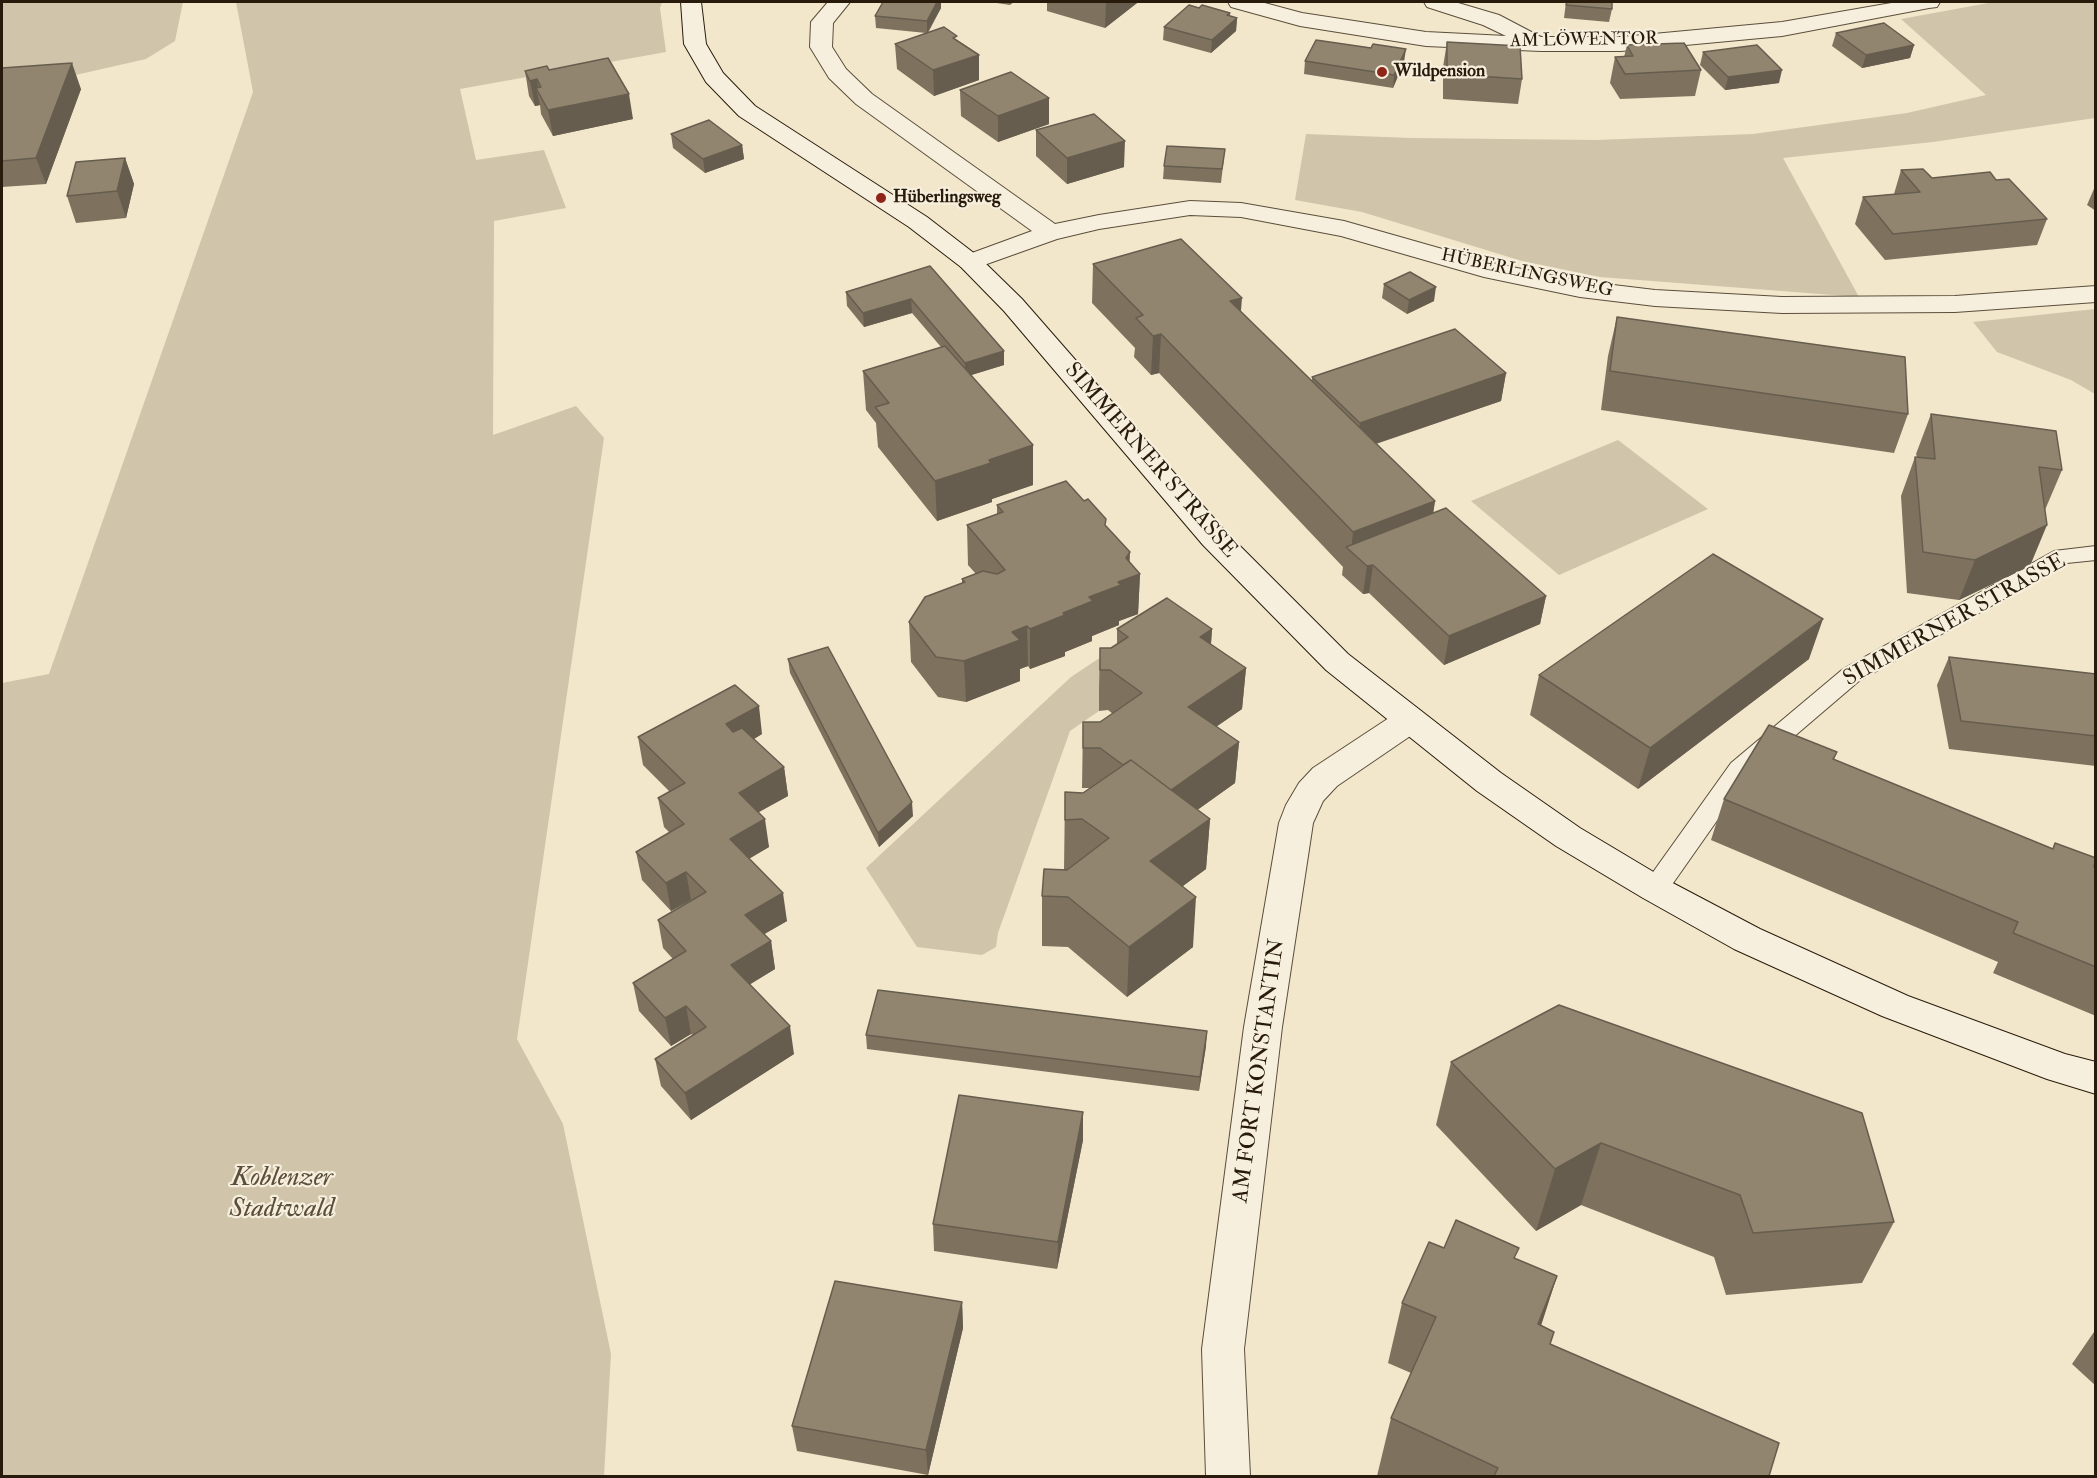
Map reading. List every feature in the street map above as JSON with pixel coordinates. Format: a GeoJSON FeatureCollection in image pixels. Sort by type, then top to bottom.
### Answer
{"type":"FeatureCollection","features":[{"type":"Feature","properties":{"kind":"street","name":"SIMMERNER STRASSE"},"geometry":{"type":"LineString","coordinates":[[691,2],[695,44],[714,77],[747,111],[918,222],[970,262],[1012,305],[1214,538],[1336,662],[1498,789],[1568,837],[1655,889],[1747,939],[1895,1006],[2060,1068],[2096,1077]]}},
{"type":"Feature","properties":{"kind":"street"},"geometry":{"type":"LineString","coordinates":[[840,2],[822,22],[820,46],[837,73],[864,99],[962,167],[1050,233]]}},
{"type":"Feature","properties":{"kind":"street","name":"AM LÖWENTOR"},"geometry":{"type":"LineString","coordinates":[[1239,2],[1300,19],[1426,39],[1540,44],[1621,44],[1782,29],[1929,2]]}},
{"type":"Feature","properties":{"kind":"street"},"geometry":{"type":"LineString","coordinates":[[1435,2],[1491,20],[1540,44]]}},
{"type":"Feature","properties":{"kind":"street","name":"HÜBERLINGSWEG"},"geometry":{"type":"LineString","coordinates":[[970,262],[1050,233],[1099,222],[1190,208],[1241,210],[1344,230],[1484,269],[1580,289],[1655,298],[1782,305],[1944,304],[2096,294]]}},
{"type":"Feature","properties":{"kind":"street","name":"AM FORT KONSTANTIN"},"geometry":{"type":"LineString","coordinates":[[1228,1476],[1222,1349],[1263,1027],[1296,823],[1303,805],[1325,777],[1410,720]]}},
{"type":"Feature","properties":{"kind":"lane","name":"SIMMERNER STRASSE"},"geometry":{"type":"LineString","coordinates":[[1655,889],[1740,769],[1851,675],[2062,556],[2096,553]]}},
{"type":"Feature","properties":{"kind":"green space"},"geometry":{"type":"Polygon","coordinates":[[[2,2],[183,2],[175,41],[146,59],[27,86],[2,88],[2,2]]]}},
{"type":"Feature","properties":{"kind":"green space","name":"Koblenzer Stadtwald"},"geometry":{"type":"Polygon","coordinates":[[[236,2],[662,2],[660,8],[666,52],[460,89],[476,160],[544,150],[566,208],[494,221],[493,435],[576,406],[604,438],[517,1039],[563,1124],[611,1354],[604,1476],[2,1476],[2,683],[49,674],[253,92],[236,2]]]}},
{"type":"Feature","properties":{"kind":"green space"},"geometry":{"type":"Polygon","coordinates":[[[1994,2],[2095,2],[2095,118],[1933,142],[1783,158],[1859,297],[1600,277],[1522,261],[1362,212],[1295,200],[1306,134],[1411,138],[1596,140],[1753,134],[1907,113],[1986,95],[1901,19],[1994,2]]]}},
{"type":"Feature","properties":{"kind":"green space"},"geometry":{"type":"Polygon","coordinates":[[[2095,309],[2095,394],[2071,380],[1997,352],[1973,322],[2095,309]]]}},
{"type":"Feature","properties":{"kind":"green space"},"geometry":{"type":"Polygon","coordinates":[[[1618,440],[1708,509],[1559,575],[1471,501],[1618,440]]]}},
{"type":"Feature","properties":{"kind":"green space"},"geometry":{"type":"Polygon","coordinates":[[[1149,625],[1099,689],[1099,711],[1070,731],[998,933],[996,947],[982,955],[917,947],[866,868],[1071,677],[1149,625]]]}},
{"type":"Feature","properties":{"kind":"building"},"geometry":{"type":"Polygon","coordinates":[[[883,2],[937,2],[927,21],[875,16],[883,2]]]}},
{"type":"Feature","properties":{"kind":"building"},"geometry":{"type":"Polygon","coordinates":[[[1567,2],[1612,2],[1612,9],[1566,5],[1567,2]]]}},
{"type":"Feature","properties":{"kind":"building"},"geometry":{"type":"Polygon","coordinates":[[[1189,5],[1199,8],[1202,5],[1230,13],[1227,15],[1237,18],[1212,40],[1164,27],[1189,5]]]}},
{"type":"Feature","properties":{"kind":"building"},"geometry":{"type":"Polygon","coordinates":[[[1884,23],[1914,45],[1866,55],[1836,33],[1884,23]]]}},
{"type":"Feature","properties":{"kind":"building"},"geometry":{"type":"Polygon","coordinates":[[[944,27],[957,36],[953,38],[979,55],[933,70],[895,44],[944,27]]]}},
{"type":"Feature","properties":{"kind":"building"},"geometry":{"type":"Polygon","coordinates":[[[1316,40],[1371,48],[1373,44],[1406,49],[1394,75],[1305,61],[1316,40]]]}},
{"type":"Feature","properties":{"kind":"building"},"geometry":{"type":"Polygon","coordinates":[[[1447,42],[1520,46],[1522,79],[1447,74],[1447,42]]]}},
{"type":"Feature","properties":{"kind":"building"},"geometry":{"type":"Polygon","coordinates":[[[1684,43],[1701,70],[1625,74],[1615,57],[1633,56],[1627,45],[1684,43]]]}},
{"type":"Feature","properties":{"kind":"building"},"geometry":{"type":"Polygon","coordinates":[[[1757,45],[1782,70],[1728,77],[1703,52],[1757,45]]]}},
{"type":"Feature","properties":{"kind":"building"},"geometry":{"type":"Polygon","coordinates":[[[608,58],[629,94],[548,110],[536,88],[541,87],[537,79],[530,81],[525,71],[547,66],[549,70],[608,58]]]}},
{"type":"Feature","properties":{"kind":"building"},"geometry":{"type":"Polygon","coordinates":[[[72,63],[36,158],[2,161],[2,68],[72,63]]]}},
{"type":"Feature","properties":{"kind":"building"},"geometry":{"type":"Polygon","coordinates":[[[1011,72],[1049,98],[998,116],[960,90],[1011,72]]]}},
{"type":"Feature","properties":{"kind":"building"},"geometry":{"type":"Polygon","coordinates":[[[1094,114],[1125,141],[1067,158],[1036,130],[1094,114]]]}},
{"type":"Feature","properties":{"kind":"building"},"geometry":{"type":"Polygon","coordinates":[[[709,120],[742,145],[703,159],[671,134],[709,120]]]}},
{"type":"Feature","properties":{"kind":"building"},"geometry":{"type":"Polygon","coordinates":[[[1167,146],[1225,149],[1222,169],[1164,166],[1167,146]]]}},
{"type":"Feature","properties":{"kind":"building"},"geometry":{"type":"Polygon","coordinates":[[[125,158],[117,191],[67,196],[76,162],[125,158]]]}},
{"type":"Feature","properties":{"kind":"building"},"geometry":{"type":"Polygon","coordinates":[[[1923,169],[1932,178],[1990,172],[1996,180],[2009,179],[2047,219],[1893,234],[1863,197],[1920,192],[1901,170],[1923,169]]]}},
{"type":"Feature","properties":{"kind":"building"},"geometry":{"type":"Polygon","coordinates":[[[1181,239],[1242,298],[1230,301],[1435,501],[1353,532],[1161,334],[1153,336],[1136,318],[1143,315],[1093,264],[1181,239]]]}},
{"type":"Feature","properties":{"kind":"building"},"geometry":{"type":"Polygon","coordinates":[[[930,266],[1004,351],[965,363],[911,299],[863,313],[846,292],[930,266]]]}},
{"type":"Feature","properties":{"kind":"building"},"geometry":{"type":"Polygon","coordinates":[[[1410,272],[1436,287],[1409,300],[1384,284],[1410,272]]]}},
{"type":"Feature","properties":{"kind":"building"},"geometry":{"type":"Polygon","coordinates":[[[1617,317],[1905,357],[1908,414],[1610,371],[1617,317]]]}},
{"type":"Feature","properties":{"kind":"building"},"geometry":{"type":"Polygon","coordinates":[[[1455,329],[1506,373],[1360,423],[1312,377],[1455,329]]]}},
{"type":"Feature","properties":{"kind":"building"},"geometry":{"type":"Polygon","coordinates":[[[945,346],[1033,445],[989,460],[991,463],[935,481],[875,407],[889,403],[863,371],[945,346]]]}},
{"type":"Feature","properties":{"kind":"building"},"geometry":{"type":"Polygon","coordinates":[[[1931,414],[2056,431],[2062,470],[2039,467],[2047,525],[1975,560],[1923,552],[1915,457],[1935,459],[1931,414]]]}},
{"type":"Feature","properties":{"kind":"building"},"geometry":{"type":"Polygon","coordinates":[[[1066,481],[1084,501],[1088,499],[1106,519],[1105,525],[1130,552],[1126,558],[1140,574],[1118,582],[1121,585],[1089,597],[1093,601],[1063,613],[1065,615],[1030,629],[1027,626],[1012,632],[1020,640],[964,661],[936,657],[909,622],[925,597],[965,582],[962,579],[983,571],[997,574],[1005,570],[967,525],[1003,512],[997,505],[1066,481]]]}},
{"type":"Feature","properties":{"kind":"building"},"geometry":{"type":"Polygon","coordinates":[[[1446,508],[1546,596],[1449,636],[1373,565],[1367,566],[1346,547],[1446,508]]]}},
{"type":"Feature","properties":{"kind":"building"},"geometry":{"type":"Polygon","coordinates":[[[1713,554],[1823,619],[1650,748],[1539,675],[1713,554]]]}},
{"type":"Feature","properties":{"kind":"building"},"geometry":{"type":"Polygon","coordinates":[[[1167,598],[1212,629],[1200,637],[1246,668],[1188,707],[1239,742],[1171,790],[1131,760],[1123,765],[1100,748],[1083,748],[1083,722],[1100,722],[1142,693],[1110,670],[1100,670],[1100,648],[1111,648],[1128,637],[1117,629],[1167,598]]]}},
{"type":"Feature","properties":{"kind":"building"},"geometry":{"type":"Polygon","coordinates":[[[828,647],[912,802],[878,833],[788,659],[828,647]]]}},
{"type":"Feature","properties":{"kind":"building"},"geometry":{"type":"Polygon","coordinates":[[[1949,657],[2096,674],[2096,736],[1961,721],[1949,657]]]}},
{"type":"Feature","properties":{"kind":"building"},"geometry":{"type":"Polygon","coordinates":[[[735,685],[759,706],[726,724],[733,732],[742,728],[784,767],[739,793],[765,819],[730,839],[783,893],[745,915],[771,941],[731,965],[790,1026],[685,1093],[655,1059],[706,1027],[686,1006],[665,1018],[633,983],[686,951],[658,920],[706,892],[686,872],[666,883],[636,852],[684,824],[658,798],[685,783],[638,737],[735,685]]]}},
{"type":"Feature","properties":{"kind":"building"},"geometry":{"type":"Polygon","coordinates":[[[1769,725],[1837,752],[1833,759],[2053,849],[2055,843],[2096,858],[2094,867],[2096,868],[2096,967],[2013,933],[2018,922],[1724,799],[1769,725]]]}},
{"type":"Feature","properties":{"kind":"building"},"geometry":{"type":"Polygon","coordinates":[[[1131,760],[1210,819],[1150,861],[1196,897],[1129,947],[1068,897],[1042,896],[1044,869],[1067,870],[1109,838],[1082,819],[1065,820],[1065,792],[1083,793],[1131,760]]]}},
{"type":"Feature","properties":{"kind":"building"},"geometry":{"type":"Polygon","coordinates":[[[878,990],[1207,1031],[1200,1077],[866,1035],[878,990]]]}},
{"type":"Feature","properties":{"kind":"building"},"geometry":{"type":"Polygon","coordinates":[[[1559,1005],[1862,1113],[1894,1222],[1753,1233],[1740,1195],[1601,1143],[1555,1169],[1451,1062],[1559,1005]]]}},
{"type":"Feature","properties":{"kind":"building"},"geometry":{"type":"Polygon","coordinates":[[[959,1095],[1083,1112],[1058,1242],[933,1224],[959,1095]]]}},
{"type":"Feature","properties":{"kind":"building"},"geometry":{"type":"Polygon","coordinates":[[[1456,1220],[1519,1248],[1514,1258],[1557,1276],[1538,1324],[1554,1332],[1550,1344],[1779,1443],[1769,1476],[1494,1476],[1498,1468],[1391,1418],[1436,1317],[1402,1303],[1429,1242],[1444,1248],[1456,1220]]]}},
{"type":"Feature","properties":{"kind":"building"},"geometry":{"type":"Polygon","coordinates":[[[835,1281],[962,1302],[926,1450],[792,1426],[835,1281]]]}},
{"type":"Feature","properties":{"kind":"place","name":"Wildpension"},"geometry":{"type":"Point","coordinates":[1382,72]}},
{"type":"Feature","properties":{"kind":"place","name":"Hüberlingsweg"},"geometry":{"type":"Point","coordinates":[881,198]}}]}
